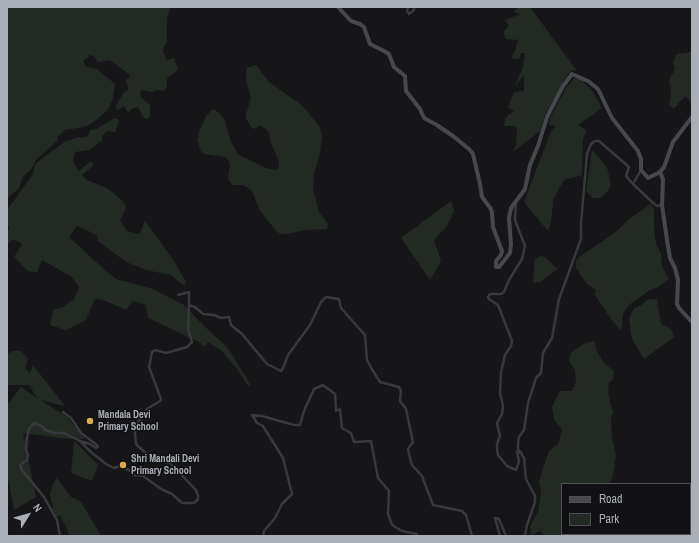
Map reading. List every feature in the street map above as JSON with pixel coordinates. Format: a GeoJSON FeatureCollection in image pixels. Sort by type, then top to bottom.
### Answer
{"type":"FeatureCollection","features":[{"type":"Feature","properties":{"kind":"main road"},"geometry":{"type":"LineString","coordinates":[[338,7],[351,21],[364,27],[370,44],[389,54],[394,67],[405,76],[406,91],[426,119],[453,136],[473,154],[482,197],[491,209],[493,227],[502,251],[501,255],[496,261],[496,267],[499,267],[510,253],[511,244],[509,218],[511,208],[525,189],[530,164],[538,146],[547,117],[561,90],[572,74],[598,89],[612,118],[638,151],[642,159],[641,170],[648,178],[660,172],[664,167],[673,142],[692,117]]}},
{"type":"Feature","properties":{"kind":"main road"},"geometry":{"type":"LineString","coordinates":[[660,172],[663,179],[662,205],[670,258],[675,268],[678,280],[677,304],[692,322]]}},
{"type":"Feature","properties":{"kind":"street"},"geometry":{"type":"LineString","coordinates":[[408,7],[407,12],[409,14],[414,10],[414,7]]}},
{"type":"Feature","properties":{"kind":"street"},"geometry":{"type":"LineString","coordinates":[[525,536],[535,502],[535,496],[526,479],[524,458],[518,450],[519,437],[524,430],[528,403],[536,378],[541,373],[543,353],[552,338],[559,299],[581,239],[587,154],[591,144],[595,141],[599,141],[629,167],[626,176],[633,184],[657,206],[662,205]]}},
{"type":"Feature","properties":{"kind":"street"},"geometry":{"type":"LineString","coordinates":[[633,184],[641,170]]}},
{"type":"Feature","properties":{"kind":"street"},"geometry":{"type":"LineString","coordinates":[[516,200],[517,206],[515,220],[525,246],[522,259],[509,280],[504,292],[501,294],[490,294],[488,297],[498,305],[512,341],[511,346],[505,355],[501,372],[500,393],[503,406],[502,414],[496,423],[500,436],[497,444],[498,455],[507,466],[516,470],[519,462],[517,452],[521,452]]}},
{"type":"Feature","properties":{"kind":"street"},"geometry":{"type":"LineString","coordinates":[[80,441],[106,464],[114,468],[120,466],[133,472],[133,475],[143,476],[172,494],[182,503],[194,503],[198,500],[196,490],[176,468],[170,463],[160,461],[148,455],[136,444],[135,439],[135,425],[145,415],[147,409],[161,399],[149,367],[152,352],[155,350],[166,353],[187,347],[192,342],[188,329],[189,292],[178,295]]}},
{"type":"Feature","properties":{"kind":"street"},"geometry":{"type":"LineString","coordinates":[[189,305],[203,314],[214,315],[220,318],[229,317],[231,325],[242,334],[267,364],[280,371],[283,368],[288,355],[310,325],[321,302],[326,297],[339,299],[341,308],[365,335],[367,360],[380,382],[399,387],[401,391],[400,401],[406,409],[413,442],[408,449],[412,465],[422,476],[433,505],[462,511],[466,515],[472,536]]}},
{"type":"Feature","properties":{"kind":"street"},"geometry":{"type":"LineString","coordinates":[[263,536],[264,531],[275,518],[282,504],[292,494],[283,458],[263,426],[256,423],[252,415],[262,416],[294,425],[300,425],[304,411],[314,389],[323,385],[335,394],[336,411],[340,409],[342,428],[351,433],[354,442],[370,441],[378,478],[389,491],[388,514],[392,525],[402,531],[417,534],[417,536]]}},
{"type":"Feature","properties":{"kind":"street"},"geometry":{"type":"LineString","coordinates":[[60,536],[54,515],[44,497],[22,470],[20,465],[27,460],[27,437],[34,424],[42,426],[49,432],[64,433],[98,448],[97,445],[81,433],[71,418],[63,412]]}},
{"type":"Feature","properties":{"kind":"street"},"geometry":{"type":"LineString","coordinates":[[500,536],[495,518],[500,519],[506,536]]}},
{"type":"Feature","properties":{"kind":"green space"},"geometry":{"type":"Polygon","coordinates":[[[7,7],[170,7],[167,19],[167,42],[163,51],[167,60],[174,58],[178,70],[167,78],[167,87],[164,91],[156,90],[152,92],[142,90],[140,93],[141,97],[150,105],[150,116],[147,119],[144,118],[138,107],[131,109],[128,113],[124,106],[117,111],[116,105],[124,92],[129,89],[126,81],[130,75],[110,60],[98,62],[94,56],[89,55],[88,58],[83,60],[86,67],[97,69],[115,84],[113,99],[107,111],[91,124],[84,127],[65,130],[58,136],[57,141],[36,160],[32,168],[23,177],[19,188],[7,199],[7,7]]]}},
{"type":"Feature","properties":{"kind":"green space"},"geometry":{"type":"Polygon","coordinates":[[[519,7],[530,7],[577,71],[571,70],[563,81],[562,86],[546,112],[540,131],[513,152],[516,145],[517,130],[515,126],[504,126],[505,119],[514,111],[508,107],[514,92],[524,91],[524,75],[515,86],[523,68],[525,53],[521,53],[519,59],[511,58],[518,40],[506,39],[503,32],[509,26],[505,20],[521,14],[513,12],[519,7]]]}},
{"type":"Feature","properties":{"kind":"green space"},"geometry":{"type":"Polygon","coordinates":[[[692,52],[692,104],[686,96],[674,109],[669,104],[671,92],[669,81],[675,69],[673,62],[677,54],[692,52]]]}},
{"type":"Feature","properties":{"kind":"green space"},"geometry":{"type":"Polygon","coordinates":[[[256,65],[269,82],[303,106],[319,126],[322,136],[320,153],[314,173],[313,188],[319,212],[328,224],[327,229],[306,230],[286,234],[277,232],[260,211],[252,191],[244,185],[233,185],[229,181],[229,161],[225,157],[204,154],[201,151],[197,140],[206,116],[213,109],[224,119],[231,142],[239,155],[266,168],[276,170],[279,167],[279,162],[271,143],[269,133],[266,129],[259,125],[257,129],[252,128],[246,119],[246,114],[251,99],[246,78],[247,68],[256,65]]]}},
{"type":"Feature","properties":{"kind":"green space"},"geometry":{"type":"Polygon","coordinates":[[[574,78],[580,78],[593,92],[602,108],[578,125],[586,130],[583,141],[582,175],[564,180],[553,200],[551,222],[548,231],[524,202],[551,131],[556,126],[549,125],[550,118],[566,88],[574,78]]]}},
{"type":"Feature","properties":{"kind":"green space"},"geometry":{"type":"Polygon","coordinates":[[[115,118],[119,120],[115,132],[107,131],[102,136],[102,140],[90,150],[75,152],[73,161],[79,171],[91,161],[94,165],[82,175],[87,180],[107,188],[123,201],[126,207],[120,221],[127,231],[137,234],[140,233],[145,221],[172,258],[186,282],[184,286],[171,275],[146,270],[126,262],[98,241],[97,235],[77,226],[69,237],[116,279],[153,289],[184,305],[227,347],[251,385],[248,386],[238,370],[222,351],[208,342],[205,347],[199,342],[148,318],[146,305],[133,301],[126,310],[103,300],[95,299],[86,320],[66,330],[50,325],[53,310],[63,307],[74,299],[79,287],[72,277],[42,260],[37,272],[28,271],[14,257],[22,244],[13,239],[7,244],[7,231],[10,229],[7,225],[7,210],[33,174],[35,164],[64,142],[79,137],[81,138],[88,136],[90,130],[96,129],[115,118]]]}},
{"type":"Feature","properties":{"kind":"green space"},"geometry":{"type":"Polygon","coordinates":[[[592,150],[607,167],[611,185],[608,191],[600,198],[593,198],[586,191],[592,150]]]}},
{"type":"Feature","properties":{"kind":"green space"},"geometry":{"type":"Polygon","coordinates":[[[451,201],[454,211],[447,226],[434,240],[441,261],[430,280],[401,238],[451,201]]]}},
{"type":"Feature","properties":{"kind":"green space"},"geometry":{"type":"Polygon","coordinates":[[[651,204],[654,210],[656,244],[661,253],[662,266],[669,279],[630,304],[623,314],[622,327],[620,330],[595,295],[596,290],[587,284],[576,268],[576,261],[579,257],[616,232],[629,219],[651,204]]]}},
{"type":"Feature","properties":{"kind":"green space"},"geometry":{"type":"Polygon","coordinates":[[[542,255],[558,269],[540,282],[533,282],[535,259],[542,255]]]}},
{"type":"Feature","properties":{"kind":"green space"},"geometry":{"type":"Polygon","coordinates":[[[657,299],[661,324],[671,329],[674,337],[644,359],[632,339],[629,318],[634,308],[642,305],[647,300],[657,299]]]}},
{"type":"Feature","properties":{"kind":"green space"},"geometry":{"type":"Polygon","coordinates":[[[594,341],[596,349],[604,363],[614,371],[613,379],[609,383],[608,394],[613,412],[611,419],[612,438],[616,456],[610,483],[561,483],[561,535],[597,535],[545,536],[540,531],[531,536],[530,526],[538,512],[541,492],[539,481],[549,451],[558,444],[562,430],[554,419],[552,407],[560,391],[572,391],[576,382],[575,370],[569,361],[571,353],[583,344],[594,341]]]}},
{"type":"Feature","properties":{"kind":"green space"},"geometry":{"type":"Polygon","coordinates":[[[13,351],[21,351],[28,359],[25,368],[30,373],[33,365],[65,406],[40,400],[66,416],[85,439],[68,439],[23,433],[36,497],[14,510],[9,482],[7,481],[7,405],[21,387],[37,398],[29,385],[8,385],[7,400],[7,354],[13,351]]]}},
{"type":"Feature","properties":{"kind":"green space"},"geometry":{"type":"Polygon","coordinates":[[[74,441],[98,465],[92,481],[71,473],[74,441]]]}},
{"type":"Feature","properties":{"kind":"green space"},"geometry":{"type":"Polygon","coordinates":[[[57,478],[71,497],[81,502],[100,536],[70,536],[60,515],[57,517],[52,510],[53,506],[50,495],[53,484],[57,478]]]}},
{"type":"Feature","properties":{"kind":"place","name":"Mandala Devi Primary School"},"geometry":{"type":"Point","coordinates":[90,421]}},
{"type":"Feature","properties":{"kind":"place","name":"Shri Mandali Devi Primary School"},"geometry":{"type":"Point","coordinates":[123,465]}}]}
